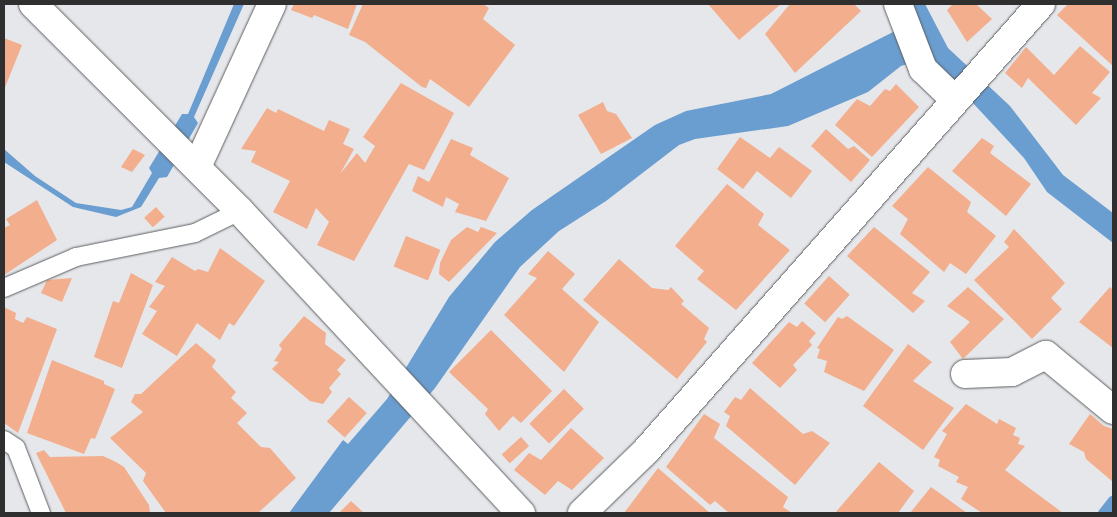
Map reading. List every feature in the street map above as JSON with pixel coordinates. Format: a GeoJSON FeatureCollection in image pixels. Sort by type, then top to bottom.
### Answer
{"type":"FeatureCollection","features":[{"type":"Feature","properties":{"kind":"street"},"geometry":{"type":"LineString","coordinates":[[33,4],[240,211],[521,513]]}},
{"type":"Feature","properties":{"kind":"street"},"geometry":{"type":"LineString","coordinates":[[197,167],[272,4]]}},
{"type":"Feature","properties":{"kind":"street"},"geometry":{"type":"LineString","coordinates":[[898,4],[923,69],[955,100]]}},
{"type":"Feature","properties":{"kind":"street"},"geometry":{"type":"LineString","coordinates":[[582,513],[645,452],[1041,4]]}},
{"type":"Feature","properties":{"kind":"street"},"geometry":{"type":"LineString","coordinates":[[965,374],[1012,372],[1046,355],[1113,410]]}},
{"type":"Feature","properties":{"kind":"lane"},"geometry":{"type":"LineString","coordinates":[[4,288],[76,257],[195,233],[240,211]]}},
{"type":"Feature","properties":{"kind":"lane"},"geometry":{"type":"LineString","coordinates":[[4,440],[16,448],[41,513]]}},
{"type":"Feature","properties":{"kind":"water"},"geometry":{"type":"Polygon","coordinates":[[[234,4],[244,4],[194,117],[198,123],[167,177],[159,178],[141,207],[116,217],[73,207],[4,162],[4,149],[35,176],[76,203],[121,210],[132,207],[152,173],[149,168],[182,114],[188,114],[234,4]]]}},
{"type":"Feature","properties":{"kind":"water"},"geometry":{"type":"Polygon","coordinates":[[[909,4],[925,4],[948,48],[1010,106],[1063,175],[1113,213],[1113,243],[1047,192],[1024,158],[930,57],[901,66],[868,92],[788,126],[695,139],[679,145],[606,201],[559,231],[520,267],[435,388],[329,513],[289,513],[343,440],[348,444],[387,399],[449,297],[495,242],[532,210],[655,125],[686,111],[771,94],[893,32],[909,31],[909,4]]]}},
{"type":"Feature","properties":{"kind":"building"},"geometry":{"type":"Polygon","coordinates":[[[294,4],[357,4],[348,29],[314,15],[312,18],[291,10],[294,4]]]}},
{"type":"Feature","properties":{"kind":"building"},"geometry":{"type":"Polygon","coordinates":[[[363,4],[483,4],[489,8],[483,19],[515,45],[469,107],[430,79],[426,88],[422,87],[365,42],[349,35],[363,4]]]}},
{"type":"Feature","properties":{"kind":"building"},"geometry":{"type":"Polygon","coordinates":[[[708,4],[781,4],[739,40],[708,4]]]}},
{"type":"Feature","properties":{"kind":"building"},"geometry":{"type":"Polygon","coordinates":[[[790,4],[854,4],[861,11],[795,73],[765,34],[790,4]]]}},
{"type":"Feature","properties":{"kind":"building"},"geometry":{"type":"Polygon","coordinates":[[[953,4],[976,4],[992,19],[967,42],[947,10],[953,4]]]}},
{"type":"Feature","properties":{"kind":"building"},"geometry":{"type":"Polygon","coordinates":[[[1068,4],[1113,4],[1113,66],[1057,15],[1068,4]]]}},
{"type":"Feature","properties":{"kind":"building"},"geometry":{"type":"Polygon","coordinates":[[[4,38],[22,45],[4,90],[4,38]]]}},
{"type":"Feature","properties":{"kind":"building"},"geometry":{"type":"Polygon","coordinates":[[[1080,46],[1110,72],[1092,93],[1101,98],[1076,125],[1028,78],[1022,88],[1005,73],[1026,47],[1054,75],[1080,46]]]}},
{"type":"Feature","properties":{"kind":"building"},"geometry":{"type":"Polygon","coordinates":[[[401,83],[454,113],[424,170],[409,164],[354,261],[317,245],[329,222],[316,208],[307,229],[273,212],[290,181],[251,162],[256,151],[241,149],[267,108],[276,113],[278,109],[324,131],[329,120],[350,129],[343,144],[354,149],[340,174],[357,153],[365,163],[375,146],[363,137],[401,83]]]}},
{"type":"Feature","properties":{"kind":"building"},"geometry":{"type":"Polygon","coordinates":[[[896,84],[919,107],[872,157],[835,125],[857,99],[870,106],[885,89],[890,91],[896,84]]]}},
{"type":"Feature","properties":{"kind":"building"},"geometry":{"type":"Polygon","coordinates":[[[603,102],[607,111],[616,114],[632,138],[601,154],[578,115],[603,102]]]}},
{"type":"Feature","properties":{"kind":"building"},"geometry":{"type":"Polygon","coordinates":[[[826,129],[848,149],[854,146],[870,160],[851,182],[811,146],[826,129]]]}},
{"type":"Feature","properties":{"kind":"building"},"geometry":{"type":"Polygon","coordinates":[[[740,137],[770,158],[779,147],[812,171],[791,198],[757,171],[743,189],[717,169],[740,137]]]}},
{"type":"Feature","properties":{"kind":"building"},"geometry":{"type":"Polygon","coordinates":[[[982,138],[994,146],[990,153],[1031,184],[1006,216],[952,171],[982,138]]]}},
{"type":"Feature","properties":{"kind":"building"},"geometry":{"type":"Polygon","coordinates":[[[451,139],[473,148],[470,155],[509,178],[486,221],[455,212],[459,204],[446,197],[443,207],[412,191],[418,176],[429,182],[451,139]]]}},
{"type":"Feature","properties":{"kind":"building"},"geometry":{"type":"Polygon","coordinates":[[[133,149],[145,155],[132,172],[121,167],[133,149]]]}},
{"type":"Feature","properties":{"kind":"building"},"geometry":{"type":"Polygon","coordinates":[[[928,167],[971,202],[967,212],[996,236],[966,274],[950,263],[944,272],[900,234],[908,219],[892,206],[928,167]]]}},
{"type":"Feature","properties":{"kind":"building"},"geometry":{"type":"Polygon","coordinates":[[[727,184],[764,214],[758,225],[790,250],[736,310],[697,279],[704,271],[675,246],[727,184]]]}},
{"type":"Feature","properties":{"kind":"building"},"geometry":{"type":"Polygon","coordinates":[[[37,200],[57,240],[4,275],[4,228],[10,225],[6,219],[37,200]]]}},
{"type":"Feature","properties":{"kind":"building"},"geometry":{"type":"Polygon","coordinates":[[[156,207],[165,217],[153,227],[144,218],[156,207]]]}},
{"type":"Feature","properties":{"kind":"building"},"geometry":{"type":"Polygon","coordinates":[[[467,227],[478,232],[481,227],[497,233],[449,282],[439,274],[440,263],[451,240],[467,227]]]}},
{"type":"Feature","properties":{"kind":"building"},"geometry":{"type":"Polygon","coordinates":[[[874,227],[930,272],[912,293],[925,301],[913,313],[847,256],[874,227]]]}},
{"type":"Feature","properties":{"kind":"building"},"geometry":{"type":"Polygon","coordinates":[[[1014,229],[1065,283],[1051,298],[1062,309],[1032,339],[974,280],[1009,247],[1004,242],[1014,229]]]}},
{"type":"Feature","properties":{"kind":"building"},"geometry":{"type":"Polygon","coordinates":[[[406,236],[440,250],[428,280],[394,267],[406,236]]]}},
{"type":"Feature","properties":{"kind":"building"},"geometry":{"type":"Polygon","coordinates":[[[220,248],[265,281],[234,326],[229,323],[220,340],[197,323],[177,356],[142,334],[157,311],[149,307],[165,286],[155,282],[172,257],[195,271],[198,269],[208,272],[220,248]]]}},
{"type":"Feature","properties":{"kind":"building"},"geometry":{"type":"Polygon","coordinates":[[[548,251],[575,274],[562,289],[599,322],[564,372],[504,315],[537,278],[528,274],[548,251]]]}},
{"type":"Feature","properties":{"kind":"building"},"geometry":{"type":"Polygon","coordinates":[[[619,259],[652,288],[668,290],[671,287],[684,301],[681,304],[709,328],[704,339],[707,342],[677,379],[583,300],[619,259]]]}},
{"type":"Feature","properties":{"kind":"building"},"geometry":{"type":"Polygon","coordinates":[[[131,273],[153,285],[122,368],[94,357],[113,301],[119,303],[131,273]]]}},
{"type":"Feature","properties":{"kind":"building"},"geometry":{"type":"Polygon","coordinates":[[[829,276],[850,295],[825,322],[804,303],[829,276]]]}},
{"type":"Feature","properties":{"kind":"building"},"geometry":{"type":"Polygon","coordinates":[[[72,278],[62,302],[41,293],[47,280],[72,278]]]}},
{"type":"Feature","properties":{"kind":"building"},"geometry":{"type":"Polygon","coordinates":[[[968,287],[1004,319],[963,359],[950,342],[970,322],[947,306],[968,287]]]}},
{"type":"Feature","properties":{"kind":"building"},"geometry":{"type":"Polygon","coordinates":[[[1110,287],[1113,290],[1113,348],[1079,322],[1110,287]]]}},
{"type":"Feature","properties":{"kind":"building"},"geometry":{"type":"Polygon","coordinates":[[[4,307],[16,313],[15,319],[23,323],[27,317],[57,329],[18,433],[4,423],[4,307]]]}},
{"type":"Feature","properties":{"kind":"building"},"geometry":{"type":"Polygon","coordinates":[[[304,316],[326,333],[325,344],[346,360],[337,370],[341,374],[329,388],[332,392],[323,404],[310,401],[272,369],[279,362],[274,361],[282,349],[279,345],[304,316]]]}},
{"type":"Feature","properties":{"kind":"building"},"geometry":{"type":"Polygon","coordinates":[[[847,316],[894,350],[864,391],[824,372],[827,361],[817,358],[820,349],[817,348],[838,317],[842,319],[847,316]]]}},
{"type":"Feature","properties":{"kind":"building"},"geometry":{"type":"Polygon","coordinates":[[[802,321],[816,333],[809,341],[812,345],[793,365],[797,370],[780,388],[752,363],[789,322],[797,327],[802,321]]]}},
{"type":"Feature","properties":{"kind":"building"},"geometry":{"type":"Polygon","coordinates":[[[491,330],[552,391],[521,423],[513,416],[499,431],[485,414],[488,409],[449,372],[491,330]]]}},
{"type":"Feature","properties":{"kind":"building"},"geometry":{"type":"Polygon","coordinates":[[[196,343],[216,360],[212,367],[236,392],[231,398],[247,413],[237,423],[261,447],[270,448],[296,478],[258,513],[166,513],[143,481],[146,473],[110,438],[143,412],[131,402],[135,394],[141,394],[196,343]]]}},
{"type":"Feature","properties":{"kind":"building"},"geometry":{"type":"Polygon","coordinates":[[[908,344],[932,362],[913,381],[954,408],[923,450],[863,406],[908,344]]]}},
{"type":"Feature","properties":{"kind":"building"},"geometry":{"type":"Polygon","coordinates":[[[52,360],[104,381],[104,384],[115,389],[95,439],[91,438],[84,454],[27,433],[52,360]]]}},
{"type":"Feature","properties":{"kind":"building"},"geometry":{"type":"Polygon","coordinates":[[[750,388],[803,434],[812,431],[830,443],[795,485],[726,426],[730,416],[724,412],[735,397],[741,400],[750,388]]]}},
{"type":"Feature","properties":{"kind":"building"},"geometry":{"type":"Polygon","coordinates":[[[564,389],[584,409],[549,443],[529,424],[564,389]]]}},
{"type":"Feature","properties":{"kind":"building"},"geometry":{"type":"Polygon","coordinates":[[[349,397],[367,413],[345,438],[327,422],[349,397]]]}},
{"type":"Feature","properties":{"kind":"building"},"geometry":{"type":"Polygon","coordinates":[[[966,404],[997,424],[999,419],[1016,428],[1013,435],[1020,438],[1018,444],[1025,446],[1005,470],[1063,513],[982,513],[961,499],[968,487],[956,482],[959,477],[938,466],[940,460],[934,457],[947,434],[942,431],[966,404]]]}},
{"type":"Feature","properties":{"kind":"building"},"geometry":{"type":"Polygon","coordinates":[[[704,414],[720,424],[714,438],[788,497],[783,507],[792,513],[729,513],[715,501],[710,505],[666,467],[704,414]]]}},
{"type":"Feature","properties":{"kind":"building"},"geometry":{"type":"Polygon","coordinates":[[[1090,414],[1104,426],[1113,429],[1113,482],[1086,459],[1084,452],[1069,444],[1090,414]]]}},
{"type":"Feature","properties":{"kind":"building"},"geometry":{"type":"Polygon","coordinates":[[[571,428],[604,458],[572,490],[558,481],[545,495],[514,470],[529,453],[541,460],[571,428]]]}},
{"type":"Feature","properties":{"kind":"building"},"geometry":{"type":"Polygon","coordinates":[[[521,437],[529,446],[510,463],[502,454],[521,437]]]}},
{"type":"Feature","properties":{"kind":"building"},"geometry":{"type":"Polygon","coordinates":[[[44,450],[50,457],[103,456],[116,462],[124,467],[149,505],[150,513],[66,513],[36,453],[44,450]]]}},
{"type":"Feature","properties":{"kind":"building"},"geometry":{"type":"Polygon","coordinates":[[[879,462],[914,491],[898,513],[835,513],[879,462]]]}},
{"type":"Feature","properties":{"kind":"building"},"geometry":{"type":"Polygon","coordinates":[[[658,468],[710,513],[624,513],[658,468]]]}},
{"type":"Feature","properties":{"kind":"building"},"geometry":{"type":"Polygon","coordinates":[[[931,487],[967,513],[910,513],[931,487]]]}},
{"type":"Feature","properties":{"kind":"building"},"geometry":{"type":"Polygon","coordinates":[[[351,501],[364,513],[339,513],[351,501]]]}},
{"type":"Feature","properties":{"kind":"waterway"},"geometry":{"type":"LineString","coordinates":[[1103,513],[1113,500]]}}]}
